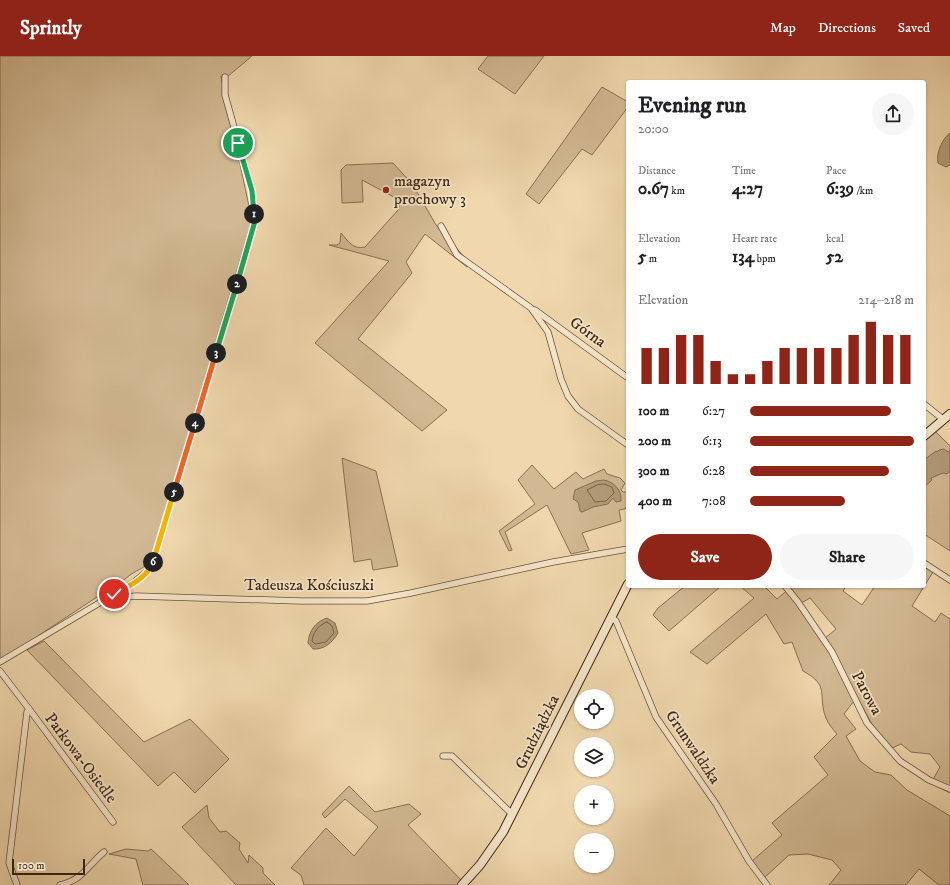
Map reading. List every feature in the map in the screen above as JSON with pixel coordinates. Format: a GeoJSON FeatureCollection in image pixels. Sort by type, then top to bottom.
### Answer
{"type":"FeatureCollection","features":[{"type":"Feature","properties":{"kind":"street"},"geometry":{"type":"LineString","coordinates":[[0,662],[143,577],[150,569],[153,562],[255,221],[252,191],[225,95],[225,77]]}},
{"type":"Feature","properties":{"kind":"street","name":"Górna"},"geometry":{"type":"LineString","coordinates":[[441,226],[457,255],[626,377]]}},
{"type":"Feature","properties":{"kind":"street"},"geometry":{"type":"LineString","coordinates":[[533,310],[548,332],[561,379],[568,396],[578,409],[626,444]]}},
{"type":"Feature","properties":{"kind":"street"},"geometry":{"type":"LineString","coordinates":[[926,405],[947,417],[926,434]]}},
{"type":"Feature","properties":{"kind":"street","name":"Tadeusza Kościuszki"},"geometry":{"type":"LineString","coordinates":[[106,599],[136,596],[301,601],[367,601],[554,562],[626,549]]}},
{"type":"Feature","properties":{"kind":"street"},"geometry":{"type":"LineString","coordinates":[[926,564],[950,580]]}},
{"type":"Feature","properties":{"kind":"street","name":"Grudziądzka"},"geometry":{"type":"LineString","coordinates":[[462,885],[489,855],[512,814],[626,588]]}},
{"type":"Feature","properties":{"kind":"street","name":"Parowa"},"geometry":{"type":"LineString","coordinates":[[787,588],[832,652],[871,728],[900,761],[930,780],[950,789]]}},
{"type":"Feature","properties":{"kind":"street","name":"Grunwaldzka"},"geometry":{"type":"LineString","coordinates":[[611,617],[616,621],[656,717],[716,804],[749,861],[767,885]]}},
{"type":"Feature","properties":{"kind":"street","name":"Parkowa-Osiedle"},"geometry":{"type":"LineString","coordinates":[[0,671],[113,822]]}},
{"type":"Feature","properties":{"kind":"street","name":"Parkowa-Osiedle"},"geometry":{"type":"LineString","coordinates":[[17,885],[9,863],[26,712],[29,709]]}},
{"type":"Feature","properties":{"kind":"street"},"geometry":{"type":"LineString","coordinates":[[443,756],[452,756],[512,814]]}},
{"type":"Feature","properties":{"kind":"street"},"geometry":{"type":"LineString","coordinates":[[62,885],[84,874],[104,852]]}},
{"type":"Feature","properties":{"kind":"shaded area"},"geometry":{"type":"Polygon","coordinates":[[[0,56],[252,56],[227,77],[221,76],[252,220],[153,558],[145,566],[112,589],[100,595],[0,661],[0,56]]]}},
{"type":"Feature","properties":{"kind":"shaded area"},"geometry":{"type":"Polygon","coordinates":[[[488,56],[544,56],[515,94],[478,69],[488,56]]]}},
{"type":"Feature","properties":{"kind":"shaded area"},"geometry":{"type":"Polygon","coordinates":[[[602,87],[626,101],[626,110],[592,155],[582,149],[539,204],[526,194],[602,87]]]}},
{"type":"Feature","properties":{"kind":"shaded area"},"geometry":{"type":"Polygon","coordinates":[[[393,163],[413,185],[436,225],[467,260],[467,267],[425,234],[406,262],[412,273],[358,339],[447,410],[422,431],[315,343],[389,261],[329,245],[337,245],[340,243],[341,233],[354,246],[361,248],[365,247],[398,210],[400,204],[392,196],[362,180],[363,202],[342,203],[341,170],[346,165],[393,163]]]}},
{"type":"Feature","properties":{"kind":"shaded area"},"geometry":{"type":"Polygon","coordinates":[[[935,431],[950,446],[950,551],[926,535],[926,438],[935,431]]]}},
{"type":"Feature","properties":{"kind":"shaded area"},"geometry":{"type":"Polygon","coordinates":[[[342,458],[376,471],[398,566],[373,570],[371,559],[354,562],[342,458]]]}},
{"type":"Feature","properties":{"kind":"shaded area"},"geometry":{"type":"Polygon","coordinates":[[[532,465],[554,489],[576,472],[583,479],[604,469],[607,474],[620,478],[625,483],[621,490],[626,492],[626,507],[625,509],[619,510],[621,521],[582,533],[589,550],[571,554],[547,505],[505,532],[512,550],[509,551],[499,531],[535,504],[518,480],[532,465]]]}},
{"type":"Feature","properties":{"kind":"shaded area"},"geometry":{"type":"Polygon","coordinates":[[[926,568],[933,572],[926,583],[926,568]]]}},
{"type":"Feature","properties":{"kind":"shaded area"},"geometry":{"type":"Polygon","coordinates":[[[683,588],[719,588],[669,631],[653,615],[658,608],[683,588]]]}},
{"type":"Feature","properties":{"kind":"shaded area"},"geometry":{"type":"Polygon","coordinates":[[[742,588],[766,588],[777,599],[788,588],[845,588],[843,591],[862,605],[874,588],[923,588],[912,606],[935,622],[941,613],[950,619],[950,793],[931,783],[940,767],[930,754],[911,752],[901,744],[892,748],[873,726],[857,697],[844,714],[856,729],[846,736],[860,761],[875,772],[891,775],[907,790],[950,816],[950,885],[939,885],[919,869],[906,885],[829,885],[841,870],[832,860],[808,854],[789,855],[764,878],[752,861],[782,835],[772,823],[828,775],[814,757],[837,734],[826,718],[820,686],[812,676],[803,671],[792,642],[784,644],[766,614],[707,664],[690,652],[754,598],[742,588]],[[810,598],[801,603],[824,639],[836,629],[810,598]]]}},
{"type":"Feature","properties":{"kind":"shaded area"},"geometry":{"type":"Polygon","coordinates":[[[44,641],[144,742],[190,719],[229,759],[195,793],[174,772],[158,786],[27,650],[44,641]]]}},
{"type":"Feature","properties":{"kind":"shaded area"},"geometry":{"type":"Polygon","coordinates":[[[349,786],[375,812],[409,804],[421,814],[408,825],[461,880],[458,885],[304,885],[301,875],[291,868],[326,828],[354,856],[378,827],[345,799],[325,818],[322,814],[349,786]]]}},
{"type":"Feature","properties":{"kind":"shaded area"},"geometry":{"type":"Polygon","coordinates":[[[207,805],[209,818],[220,832],[226,831],[240,843],[239,849],[248,863],[249,855],[263,868],[263,873],[275,885],[236,885],[182,827],[207,805]]]}},
{"type":"Feature","properties":{"kind":"shaded area"},"geometry":{"type":"Polygon","coordinates":[[[126,849],[148,851],[151,849],[189,885],[143,885],[136,859],[109,854],[126,849]]]}},
{"type":"Feature","properties":{"kind":"water"},"geometry":{"type":"Polygon","coordinates":[[[950,133],[950,165],[946,167],[938,163],[938,155],[942,142],[950,133]]]}},
{"type":"Feature","properties":{"kind":"water"},"geometry":{"type":"Polygon","coordinates":[[[944,449],[948,452],[950,450],[950,470],[947,474],[943,473],[931,478],[932,480],[926,485],[926,458],[939,450],[944,449]]]}},
{"type":"Feature","properties":{"kind":"water"},"geometry":{"type":"Polygon","coordinates":[[[604,480],[617,487],[620,493],[621,501],[616,502],[613,498],[608,504],[593,507],[582,512],[580,511],[578,502],[573,499],[575,490],[596,481],[604,480]]]}},
{"type":"Feature","properties":{"kind":"water"},"geometry":{"type":"Polygon","coordinates":[[[327,618],[335,623],[338,633],[328,645],[313,649],[308,643],[311,631],[319,622],[327,618]]]}},
{"type":"Feature","properties":{"kind":"place","name":"magazyn prochowy 3"},"geometry":{"type":"Point","coordinates":[386,190]}},
{"type":"Feature","properties":{"kind":"route"},"geometry":{"type":"LineString","coordinates":[[114,594],[143,577],[150,569],[153,562],[255,221],[252,191],[238,143]]}}]}
